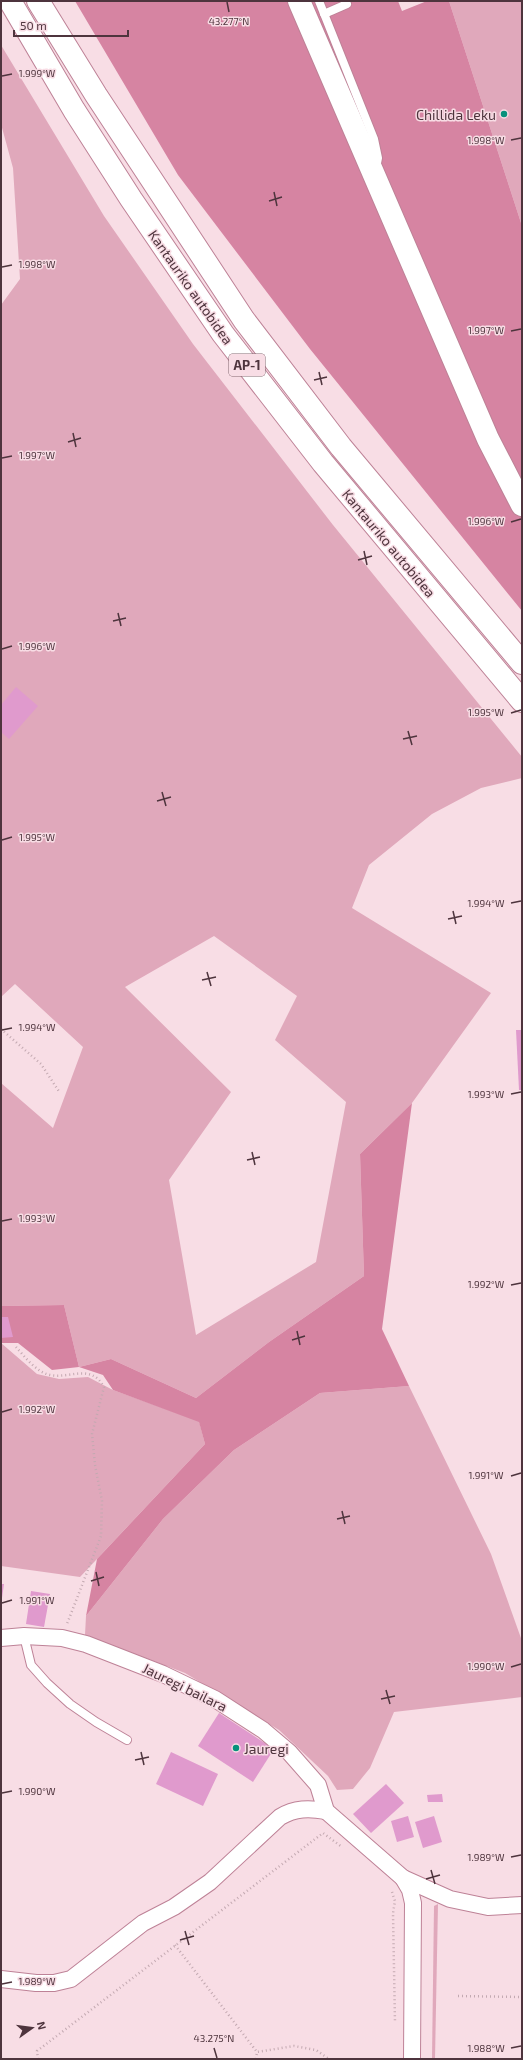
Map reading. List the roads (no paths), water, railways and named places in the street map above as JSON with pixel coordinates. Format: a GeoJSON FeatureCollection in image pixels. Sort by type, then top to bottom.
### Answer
{"type":"FeatureCollection","features":[{"type":"Feature","properties":{"kind":"main road","name":"Kantauriko autobidea"},"geometry":{"type":"LineString","coordinates":[[10,1],[99,148],[223,334],[323,463],[522,701]]}},
{"type":"Feature","properties":{"kind":"main road","name":"Kantauriko autobidea"},"geometry":{"type":"LineString","coordinates":[[38,1],[100,102],[244,320],[341,447],[522,662]]}},
{"type":"Feature","properties":{"kind":"main road"},"geometry":{"type":"LineString","coordinates":[[299,1],[488,439],[522,505]]}},
{"type":"Feature","properties":{"kind":"street","name":"Jauregi bailara"},"geometry":{"type":"LineString","coordinates":[[1,1638],[24,1636],[62,1638],[86,1644],[163,1674],[215,1699],[263,1730],[289,1752],[318,1785],[326,1811]]}},
{"type":"Feature","properties":{"kind":"street"},"geometry":{"type":"LineString","coordinates":[[1,1979],[36,1984],[54,1984],[71,1979],[143,1923],[174,1907],[210,1882],[280,1817],[290,1810],[313,1809],[326,1811],[397,1881],[410,1890],[412,1900],[412,2059]]}},
{"type":"Feature","properties":{"kind":"street"},"geometry":{"type":"LineString","coordinates":[[397,1881],[488,1907],[522,1905]]}},
{"type":"Feature","properties":{"kind":"street"},"geometry":{"type":"LineString","coordinates":[[412,1900],[440,1893]]}},
{"type":"Feature","properties":{"kind":"lane"},"geometry":{"type":"LineString","coordinates":[[319,1],[374,139],[378,158],[373,175]]}},
{"type":"Feature","properties":{"kind":"lane"},"geometry":{"type":"LineString","coordinates":[[324,14],[347,4],[346,1]]}},
{"type":"Feature","properties":{"kind":"lane"},"geometry":{"type":"LineString","coordinates":[[24,1636],[31,1665],[47,1683],[70,1704],[96,1722],[127,1740]]}},
{"type":"Feature","properties":{"kind":"place","name":"Chillida Leku"},"geometry":{"type":"Point","coordinates":[504,114]}},
{"type":"Feature","properties":{"kind":"place","name":"Jauregi"},"geometry":{"type":"Point","coordinates":[236,1748]}}]}
